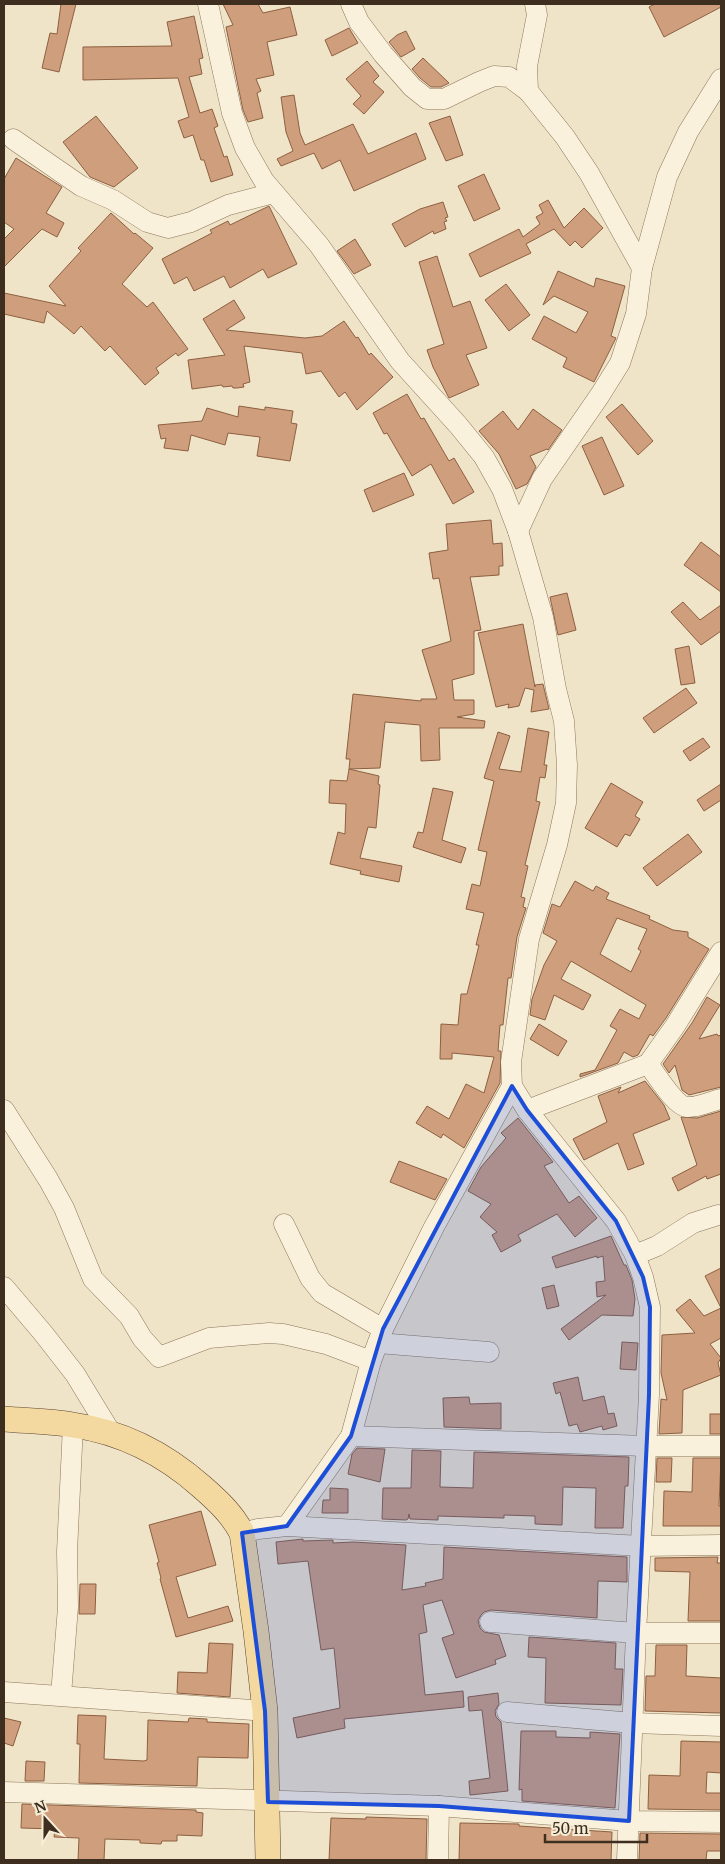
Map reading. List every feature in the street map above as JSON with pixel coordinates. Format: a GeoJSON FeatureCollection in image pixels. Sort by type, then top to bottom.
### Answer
{"type":"FeatureCollection","features":[{"type":"Feature","properties":{"kind":"main road"},"geometry":{"type":"LineString","coordinates":[[4,1419],[73,1425],[111,1433],[152,1450],[188,1474],[222,1504],[236,1521],[242,1533],[265,1711],[268,1860]]}},
{"type":"Feature","properties":{"kind":"street"},"geometry":{"type":"LineString","coordinates":[[208,4],[232,113],[245,148],[264,181],[319,245],[400,361],[458,425],[484,457],[502,489],[518,532],[543,617],[556,689],[564,721],[567,765],[566,803],[529,939],[511,1062],[512,1086],[527,1110],[616,1221],[635,1255],[643,1277],[650,1307],[649,1395],[636,1633],[627,1860]]}},
{"type":"Feature","properties":{"kind":"street"},"geometry":{"type":"LineString","coordinates":[[351,4],[359,22],[383,54],[412,88],[427,99],[444,99],[494,76],[509,77],[528,90],[565,137],[589,173],[642,268]]}},
{"type":"Feature","properties":{"kind":"street"},"geometry":{"type":"LineString","coordinates":[[528,90],[527,66],[537,15],[535,4]]}},
{"type":"Feature","properties":{"kind":"street"},"geometry":{"type":"LineString","coordinates":[[518,532],[542,479],[620,363],[636,314],[642,268],[667,177],[688,132],[721,79]]}},
{"type":"Feature","properties":{"kind":"street"},"geometry":{"type":"LineString","coordinates":[[13,139],[81,186],[113,200],[147,222],[168,228],[191,222],[228,205],[273,193]]}},
{"type":"Feature","properties":{"kind":"street"},"geometry":{"type":"LineString","coordinates":[[527,1110],[648,1064],[675,1026],[721,952]]}},
{"type":"Feature","properties":{"kind":"street"},"geometry":{"type":"LineString","coordinates":[[648,1064],[676,1100],[684,1107],[692,1107],[721,1099]]}},
{"type":"Feature","properties":{"kind":"street"},"geometry":{"type":"LineString","coordinates":[[287,1526],[351,1436],[377,1344],[434,1226],[512,1086]]}},
{"type":"Feature","properties":{"kind":"street"},"geometry":{"type":"LineString","coordinates":[[4,1110],[64,1208],[93,1279],[129,1316],[142,1338],[159,1356],[209,1338],[269,1333],[283,1334],[326,1344],[377,1344],[489,1352]]}},
{"type":"Feature","properties":{"kind":"street"},"geometry":{"type":"LineString","coordinates":[[635,1255],[657,1246],[693,1223],[718,1215]]}},
{"type":"Feature","properties":{"kind":"street"},"geometry":{"type":"LineString","coordinates":[[284,1224],[310,1278],[322,1293],[377,1344]]}},
{"type":"Feature","properties":{"kind":"street"},"geometry":{"type":"LineString","coordinates":[[4,1287],[44,1333],[74,1374],[111,1433]]}},
{"type":"Feature","properties":{"kind":"street"},"geometry":{"type":"LineString","coordinates":[[61,1695],[68,1607],[67,1552],[73,1425]]}},
{"type":"Feature","properties":{"kind":"street"},"geometry":{"type":"LineString","coordinates":[[351,1436],[646,1446],[721,1446]]}},
{"type":"Feature","properties":{"kind":"street"},"geometry":{"type":"LineString","coordinates":[[242,1533],[258,1528],[287,1526],[641,1546],[721,1545]]}},
{"type":"Feature","properties":{"kind":"street"},"geometry":{"type":"LineString","coordinates":[[490,1622],[636,1633],[721,1633]]}},
{"type":"Feature","properties":{"kind":"street"},"geometry":{"type":"LineString","coordinates":[[4,1692],[265,1711]]}},
{"type":"Feature","properties":{"kind":"street"},"geometry":{"type":"LineString","coordinates":[[508,1712],[633,1723],[721,1726]]}},
{"type":"Feature","properties":{"kind":"street"},"geometry":{"type":"LineString","coordinates":[[4,1792],[268,1802],[439,1806],[629,1820],[721,1822]]}},
{"type":"Feature","properties":{"kind":"street"},"geometry":{"type":"LineString","coordinates":[[438,1860],[439,1806]]}},
{"type":"Feature","properties":{"kind":"highlighted area"},"geometry":{"type":"Polygon","coordinates":[[[512,1086],[527,1110],[616,1221],[643,1277],[650,1307],[649,1395],[629,1821],[439,1806],[268,1802],[265,1711],[242,1533],[287,1526],[351,1436],[383,1329],[512,1086]]]}},
{"type":"Feature","properties":{"kind":"building"},"geometry":{"type":"Polygon","coordinates":[[[61,4],[76,4],[59,72],[42,68],[50,33],[57,34],[61,4]]]}},
{"type":"Feature","properties":{"kind":"building"},"geometry":{"type":"Polygon","coordinates":[[[223,4],[258,4],[263,13],[290,7],[297,35],[267,42],[274,75],[256,79],[261,91],[257,93],[263,118],[248,122],[243,110],[226,27],[233,25],[223,4]]]}},
{"type":"Feature","properties":{"kind":"building"},"geometry":{"type":"Polygon","coordinates":[[[655,4],[721,4],[721,7],[664,37],[649,7],[655,4]]]}},
{"type":"Feature","properties":{"kind":"building"},"geometry":{"type":"Polygon","coordinates":[[[194,16],[203,58],[199,59],[202,74],[189,77],[200,113],[212,109],[218,126],[214,128],[224,157],[227,156],[233,175],[211,182],[193,135],[184,138],[178,121],[189,117],[178,78],[83,80],[83,47],[172,46],[167,22],[194,16]]]}},
{"type":"Feature","properties":{"kind":"building"},"geometry":{"type":"Polygon","coordinates":[[[349,28],[358,43],[332,56],[325,40],[349,28]]]}},
{"type":"Feature","properties":{"kind":"building"},"geometry":{"type":"Polygon","coordinates":[[[406,31],[415,49],[401,57],[389,42],[397,35],[406,31]]]}},
{"type":"Feature","properties":{"kind":"building"},"geometry":{"type":"Polygon","coordinates":[[[423,58],[449,83],[441,87],[431,87],[420,78],[412,69],[423,58]]]}},
{"type":"Feature","properties":{"kind":"building"},"geometry":{"type":"Polygon","coordinates":[[[367,61],[379,76],[373,82],[384,92],[364,114],[353,104],[361,96],[346,79],[367,61]]]}},
{"type":"Feature","properties":{"kind":"building"},"geometry":{"type":"Polygon","coordinates":[[[294,95],[300,133],[305,145],[353,124],[368,154],[416,133],[426,159],[354,191],[340,160],[322,169],[314,153],[281,166],[277,159],[293,151],[286,132],[281,97],[294,95]]]}},
{"type":"Feature","properties":{"kind":"building"},"geometry":{"type":"Polygon","coordinates":[[[96,116],[138,168],[114,187],[90,177],[63,142],[96,116]]]}},
{"type":"Feature","properties":{"kind":"building"},"geometry":{"type":"Polygon","coordinates":[[[450,116],[463,155],[446,161],[429,123],[450,116]]]}},
{"type":"Feature","properties":{"kind":"building"},"geometry":{"type":"Polygon","coordinates":[[[16,158],[62,187],[46,213],[64,223],[57,237],[42,229],[4,267],[4,239],[14,229],[4,222],[4,179],[16,158]]]}},
{"type":"Feature","properties":{"kind":"building"},"geometry":{"type":"Polygon","coordinates":[[[484,174],[500,209],[474,221],[458,186],[484,174]]]}},
{"type":"Feature","properties":{"kind":"building"},"geometry":{"type":"Polygon","coordinates":[[[548,200],[564,228],[584,208],[603,228],[582,248],[575,241],[570,246],[554,229],[526,244],[531,253],[480,277],[469,254],[519,229],[523,237],[540,224],[536,217],[543,213],[539,205],[548,200]]]}},
{"type":"Feature","properties":{"kind":"building"},"geometry":{"type":"Polygon","coordinates":[[[443,202],[448,217],[445,218],[447,221],[444,222],[446,229],[434,234],[433,231],[405,247],[392,224],[420,209],[443,202]]]}},
{"type":"Feature","properties":{"kind":"building"},"geometry":{"type":"Polygon","coordinates":[[[269,206],[297,264],[268,278],[263,269],[230,288],[224,276],[194,291],[187,277],[174,284],[162,259],[212,233],[210,230],[228,221],[230,225],[269,206]]]}},
{"type":"Feature","properties":{"kind":"building"},"geometry":{"type":"Polygon","coordinates":[[[111,213],[153,248],[122,284],[147,307],[153,302],[188,349],[178,356],[176,353],[156,368],[159,373],[145,385],[110,346],[105,351],[81,326],[74,334],[47,311],[44,323],[4,314],[4,293],[66,306],[49,286],[81,251],[78,248],[111,213]]]}},
{"type":"Feature","properties":{"kind":"building"},"geometry":{"type":"Polygon","coordinates":[[[355,239],[371,265],[354,274],[337,251],[355,239]]]}},
{"type":"Feature","properties":{"kind":"building"},"geometry":{"type":"Polygon","coordinates":[[[437,256],[453,307],[470,301],[487,348],[466,355],[479,385],[449,398],[433,367],[427,350],[444,344],[419,262],[437,256]]]}},
{"type":"Feature","properties":{"kind":"building"},"geometry":{"type":"Polygon","coordinates":[[[558,271],[594,287],[596,278],[625,286],[611,336],[616,338],[594,382],[563,367],[567,358],[532,339],[544,316],[576,333],[588,312],[554,296],[543,305],[558,271]]]}},
{"type":"Feature","properties":{"kind":"building"},"geometry":{"type":"Polygon","coordinates":[[[506,284],[530,315],[509,331],[485,300],[506,284]]]}},
{"type":"Feature","properties":{"kind":"building"},"geometry":{"type":"Polygon","coordinates":[[[234,300],[245,318],[226,330],[305,338],[322,336],[344,321],[356,338],[358,337],[369,355],[371,353],[393,377],[357,410],[345,392],[339,397],[321,371],[306,374],[302,353],[244,346],[250,382],[243,384],[244,387],[233,388],[232,386],[223,387],[222,385],[192,389],[188,360],[225,355],[203,319],[234,300]]]}},
{"type":"Feature","properties":{"kind":"building"},"geometry":{"type":"Polygon","coordinates":[[[407,394],[421,419],[424,418],[449,461],[454,458],[474,492],[453,504],[431,464],[412,476],[387,433],[384,434],[373,413],[407,394]]]}},
{"type":"Feature","properties":{"kind":"building"},"geometry":{"type":"Polygon","coordinates":[[[622,404],[653,441],[638,455],[606,417],[622,404]]]}},
{"type":"Feature","properties":{"kind":"building"},"geometry":{"type":"Polygon","coordinates":[[[239,406],[265,410],[265,407],[293,411],[291,423],[297,424],[290,461],[257,456],[260,437],[228,433],[225,445],[191,435],[188,451],[164,448],[166,438],[161,439],[158,425],[202,421],[207,408],[238,417],[239,406]]]}},
{"type":"Feature","properties":{"kind":"building"},"geometry":{"type":"Polygon","coordinates":[[[533,409],[562,430],[548,450],[530,456],[536,467],[527,484],[516,489],[499,454],[479,431],[503,411],[518,430],[533,409]]]}},
{"type":"Feature","properties":{"kind":"building"},"geometry":{"type":"Polygon","coordinates":[[[602,437],[624,486],[604,495],[582,446],[602,437]]]}},
{"type":"Feature","properties":{"kind":"building"},"geometry":{"type":"Polygon","coordinates":[[[404,473],[414,495],[373,512],[364,490],[404,473]]]}},
{"type":"Feature","properties":{"kind":"building"},"geometry":{"type":"Polygon","coordinates":[[[491,520],[493,544],[502,543],[503,566],[499,566],[499,575],[470,577],[481,630],[474,631],[474,674],[452,680],[454,700],[474,700],[474,714],[457,717],[485,721],[484,728],[439,728],[440,760],[421,761],[420,725],[385,722],[380,768],[349,769],[350,759],[346,759],[353,694],[421,701],[421,699],[437,699],[422,650],[451,641],[439,578],[433,579],[429,553],[448,550],[446,524],[491,520]]]}},
{"type":"Feature","properties":{"kind":"building"},"geometry":{"type":"Polygon","coordinates":[[[701,542],[721,557],[721,592],[684,565],[701,542]]]}},
{"type":"Feature","properties":{"kind":"building"},"geometry":{"type":"Polygon","coordinates":[[[567,593],[576,630],[558,635],[550,597],[567,593]]]}},
{"type":"Feature","properties":{"kind":"building"},"geometry":{"type":"Polygon","coordinates":[[[683,602],[700,620],[721,605],[721,631],[701,645],[671,612],[683,602]]]}},
{"type":"Feature","properties":{"kind":"building"},"geometry":{"type":"Polygon","coordinates":[[[523,624],[535,687],[535,685],[543,684],[549,709],[531,712],[534,690],[525,688],[519,706],[508,708],[509,704],[496,707],[478,633],[523,624]]]}},
{"type":"Feature","properties":{"kind":"building"},"geometry":{"type":"Polygon","coordinates":[[[689,646],[695,683],[681,685],[675,649],[689,646]]]}},
{"type":"Feature","properties":{"kind":"building"},"geometry":{"type":"Polygon","coordinates":[[[686,688],[697,703],[654,733],[643,718],[686,688]]]}},
{"type":"Feature","properties":{"kind":"building"},"geometry":{"type":"Polygon","coordinates":[[[528,728],[549,732],[544,765],[547,765],[545,778],[540,777],[536,801],[540,802],[525,865],[528,866],[521,897],[525,898],[523,907],[526,908],[517,937],[511,978],[508,978],[503,1025],[500,1025],[498,1051],[501,1051],[500,1083],[464,1148],[443,1134],[441,1138],[416,1123],[427,1106],[449,1119],[466,1084],[484,1093],[494,1057],[452,1053],[452,1059],[440,1059],[441,1024],[458,1025],[461,994],[467,994],[479,945],[476,945],[484,913],[466,909],[472,884],[480,886],[487,852],[478,850],[494,781],[484,778],[498,732],[510,736],[499,769],[521,772],[528,728]]]}},
{"type":"Feature","properties":{"kind":"building"},"geometry":{"type":"Polygon","coordinates":[[[703,738],[710,747],[690,761],[683,751],[703,738]]]}},
{"type":"Feature","properties":{"kind":"building"},"geometry":{"type":"Polygon","coordinates":[[[349,769],[379,776],[378,784],[380,785],[376,828],[368,827],[360,858],[402,866],[399,882],[360,874],[361,871],[330,864],[338,832],[345,834],[346,804],[329,803],[330,780],[347,781],[349,769]]]}},
{"type":"Feature","properties":{"kind":"building"},"geometry":{"type":"Polygon","coordinates":[[[611,783],[643,802],[635,816],[640,819],[630,836],[625,834],[617,847],[585,828],[611,783]]]}},
{"type":"Feature","properties":{"kind":"building"},"geometry":{"type":"Polygon","coordinates":[[[721,784],[721,800],[704,811],[697,800],[721,784]]]}},
{"type":"Feature","properties":{"kind":"building"},"geometry":{"type":"Polygon","coordinates":[[[433,788],[453,792],[442,840],[466,848],[461,863],[413,847],[418,832],[423,833],[433,788]]]}},
{"type":"Feature","properties":{"kind":"building"},"geometry":{"type":"Polygon","coordinates":[[[688,834],[702,852],[657,886],[643,868],[688,834]]]}},
{"type":"Feature","properties":{"kind":"building"},"geometry":{"type":"Polygon","coordinates":[[[575,881],[593,891],[596,886],[609,893],[606,899],[650,916],[649,919],[673,930],[688,932],[688,937],[709,949],[666,1018],[653,1036],[650,1034],[638,1055],[633,1057],[624,1052],[618,1063],[580,1077],[580,1074],[595,1070],[617,1030],[610,1026],[620,1009],[639,1019],[646,1005],[571,961],[561,979],[591,995],[583,1010],[554,995],[545,1020],[530,1015],[532,999],[544,965],[557,941],[543,933],[552,904],[560,907],[575,881]],[[617,918],[600,954],[631,972],[641,951],[638,949],[647,929],[617,918]]]}},
{"type":"Feature","properties":{"kind":"building"},"geometry":{"type":"Polygon","coordinates":[[[707,997],[720,1005],[699,1039],[717,1034],[718,1036],[721,1035],[721,1087],[689,1095],[682,1090],[675,1065],[669,1073],[663,1064],[692,1023],[707,997]]]}},
{"type":"Feature","properties":{"kind":"building"},"geometry":{"type":"Polygon","coordinates":[[[539,1024],[567,1041],[558,1056],[530,1039],[539,1024]]]}},
{"type":"Feature","properties":{"kind":"building"},"geometry":{"type":"Polygon","coordinates":[[[645,1081],[664,1105],[670,1119],[633,1134],[644,1164],[628,1170],[618,1143],[584,1160],[573,1139],[607,1122],[598,1096],[621,1087],[618,1093],[645,1081]]]}},
{"type":"Feature","properties":{"kind":"building"},"geometry":{"type":"Polygon","coordinates":[[[721,1111],[721,1174],[707,1179],[706,1176],[678,1191],[672,1178],[697,1165],[681,1117],[697,1118],[721,1111]]]}},
{"type":"Feature","properties":{"kind":"building"},"geometry":{"type":"Polygon","coordinates":[[[518,1118],[553,1162],[544,1166],[569,1203],[579,1196],[597,1218],[575,1237],[557,1214],[518,1235],[521,1241],[501,1252],[492,1235],[497,1232],[480,1217],[491,1204],[468,1191],[481,1167],[506,1138],[501,1133],[518,1118]]]}},
{"type":"Feature","properties":{"kind":"building"},"geometry":{"type":"Polygon","coordinates":[[[399,1161],[447,1179],[435,1200],[390,1182],[399,1161]]]}},
{"type":"Feature","properties":{"kind":"building"},"geometry":{"type":"Polygon","coordinates":[[[611,1236],[632,1280],[635,1299],[633,1316],[602,1315],[569,1340],[561,1329],[606,1295],[597,1297],[596,1282],[605,1281],[603,1256],[556,1268],[552,1257],[611,1236]]]}},
{"type":"Feature","properties":{"kind":"building"},"geometry":{"type":"Polygon","coordinates":[[[721,1268],[721,1308],[705,1276],[721,1268]]]}},
{"type":"Feature","properties":{"kind":"building"},"geometry":{"type":"Polygon","coordinates":[[[554,1285],[559,1306],[547,1309],[542,1288],[554,1285]]]}},
{"type":"Feature","properties":{"kind":"building"},"geometry":{"type":"Polygon","coordinates":[[[690,1299],[704,1316],[721,1308],[721,1338],[710,1344],[721,1358],[718,1363],[721,1375],[683,1390],[682,1433],[659,1434],[661,1399],[667,1400],[661,1373],[662,1335],[695,1333],[676,1310],[690,1299]]]}},
{"type":"Feature","properties":{"kind":"building"},"geometry":{"type":"Polygon","coordinates":[[[622,1342],[638,1343],[636,1370],[620,1369],[622,1342]]]}},
{"type":"Feature","properties":{"kind":"building"},"geometry":{"type":"Polygon","coordinates":[[[578,1377],[583,1401],[604,1396],[608,1414],[614,1413],[617,1426],[603,1430],[602,1426],[580,1432],[577,1424],[569,1426],[560,1392],[556,1394],[553,1383],[578,1377]]]}},
{"type":"Feature","properties":{"kind":"building"},"geometry":{"type":"Polygon","coordinates":[[[469,1397],[470,1404],[501,1403],[501,1429],[444,1427],[443,1398],[469,1397]]]}},
{"type":"Feature","properties":{"kind":"building"},"geometry":{"type":"Polygon","coordinates":[[[710,1414],[721,1414],[721,1434],[710,1434],[710,1414]]]}},
{"type":"Feature","properties":{"kind":"building"},"geometry":{"type":"Polygon","coordinates":[[[357,1448],[385,1449],[380,1482],[348,1474],[352,1454],[357,1448]]]}},
{"type":"Feature","properties":{"kind":"building"},"geometry":{"type":"Polygon","coordinates":[[[412,1450],[441,1451],[440,1487],[473,1488],[474,1452],[629,1457],[628,1486],[625,1486],[623,1528],[595,1528],[596,1488],[563,1487],[562,1525],[535,1524],[535,1516],[504,1515],[504,1518],[438,1516],[438,1520],[410,1519],[409,1514],[406,1520],[382,1519],[383,1488],[411,1488],[412,1450]]]}},
{"type":"Feature","properties":{"kind":"building"},"geometry":{"type":"Polygon","coordinates":[[[657,1458],[672,1458],[671,1482],[656,1482],[657,1458]]]}},
{"type":"Feature","properties":{"kind":"building"},"geometry":{"type":"Polygon","coordinates":[[[693,1458],[721,1458],[719,1506],[721,1506],[721,1526],[663,1526],[664,1491],[692,1492],[693,1458]]]}},
{"type":"Feature","properties":{"kind":"building"},"geometry":{"type":"Polygon","coordinates":[[[330,1488],[348,1489],[348,1513],[322,1513],[323,1500],[330,1500],[330,1488]]]}},
{"type":"Feature","properties":{"kind":"building"},"geometry":{"type":"Polygon","coordinates":[[[201,1511],[216,1565],[176,1577],[188,1618],[228,1606],[233,1621],[176,1637],[160,1579],[157,1563],[159,1562],[149,1525],[201,1511]]]}},
{"type":"Feature","properties":{"kind":"building"},"geometry":{"type":"Polygon","coordinates":[[[303,1539],[303,1541],[333,1540],[333,1543],[353,1542],[406,1545],[402,1590],[426,1586],[425,1583],[443,1579],[444,1547],[627,1557],[627,1582],[598,1581],[597,1618],[491,1610],[484,1612],[478,1621],[480,1628],[484,1632],[499,1635],[506,1656],[495,1660],[496,1664],[456,1678],[442,1638],[454,1634],[442,1600],[423,1605],[427,1632],[419,1634],[425,1695],[463,1691],[464,1707],[344,1719],[345,1728],[297,1738],[293,1718],[340,1708],[334,1648],[321,1650],[308,1561],[278,1564],[276,1542],[303,1539]]]}},
{"type":"Feature","properties":{"kind":"building"},"geometry":{"type":"Polygon","coordinates":[[[718,1557],[717,1563],[721,1563],[721,1621],[688,1621],[690,1572],[655,1571],[655,1558],[718,1557]]]}},
{"type":"Feature","properties":{"kind":"building"},"geometry":{"type":"Polygon","coordinates":[[[80,1584],[96,1584],[95,1614],[79,1614],[80,1584]]]}},
{"type":"Feature","properties":{"kind":"building"},"geometry":{"type":"Polygon","coordinates":[[[529,1637],[616,1643],[615,1669],[623,1669],[621,1705],[545,1703],[546,1658],[528,1657],[529,1637]]]}},
{"type":"Feature","properties":{"kind":"building"},"geometry":{"type":"Polygon","coordinates":[[[209,1643],[233,1644],[230,1697],[177,1693],[178,1672],[207,1673],[209,1643]]]}},
{"type":"Feature","properties":{"kind":"building"},"geometry":{"type":"Polygon","coordinates":[[[656,1645],[687,1645],[686,1676],[721,1678],[721,1713],[645,1711],[646,1676],[655,1676],[656,1645]]]}},
{"type":"Feature","properties":{"kind":"building"},"geometry":{"type":"Polygon","coordinates":[[[498,1693],[499,1704],[495,1711],[496,1717],[501,1722],[508,1791],[470,1795],[469,1781],[490,1778],[482,1710],[469,1711],[468,1697],[498,1693]]]}},
{"type":"Feature","properties":{"kind":"building"},"geometry":{"type":"Polygon","coordinates":[[[78,1715],[106,1716],[104,1759],[147,1760],[148,1720],[188,1722],[189,1718],[207,1719],[207,1722],[249,1724],[248,1758],[198,1757],[197,1786],[79,1783],[80,1744],[77,1744],[78,1715]]]}},
{"type":"Feature","properties":{"kind":"building"},"geometry":{"type":"Polygon","coordinates":[[[4,1718],[21,1722],[13,1746],[4,1743],[4,1718]]]}},
{"type":"Feature","properties":{"kind":"building"},"geometry":{"type":"Polygon","coordinates":[[[521,1731],[556,1731],[556,1737],[590,1738],[590,1732],[620,1734],[615,1808],[522,1801],[522,1789],[519,1790],[521,1731]]]}},
{"type":"Feature","properties":{"kind":"building"},"geometry":{"type":"Polygon","coordinates":[[[681,1741],[721,1742],[721,1773],[707,1772],[706,1793],[721,1793],[721,1810],[648,1809],[649,1775],[680,1776],[681,1741]]]}},
{"type":"Feature","properties":{"kind":"building"},"geometry":{"type":"Polygon","coordinates":[[[26,1761],[45,1762],[44,1781],[25,1781],[26,1761]]]}},
{"type":"Feature","properties":{"kind":"building"},"geometry":{"type":"Polygon","coordinates":[[[22,1804],[196,1810],[196,1812],[203,1813],[202,1836],[177,1835],[177,1841],[162,1841],[161,1844],[140,1843],[140,1840],[105,1839],[104,1860],[78,1860],[79,1838],[54,1837],[55,1829],[21,1828],[22,1804]]]}},
{"type":"Feature","properties":{"kind":"building"},"geometry":{"type":"Polygon","coordinates":[[[366,1817],[427,1819],[426,1860],[329,1860],[331,1818],[366,1819],[366,1817]]]}},
{"type":"Feature","properties":{"kind":"building"},"geometry":{"type":"Polygon","coordinates":[[[460,1823],[519,1824],[519,1826],[612,1832],[611,1860],[459,1860],[460,1823]]]}},
{"type":"Feature","properties":{"kind":"building"},"geometry":{"type":"Polygon","coordinates":[[[640,1833],[721,1834],[721,1851],[707,1851],[706,1860],[639,1860],[640,1833]]]}}]}
